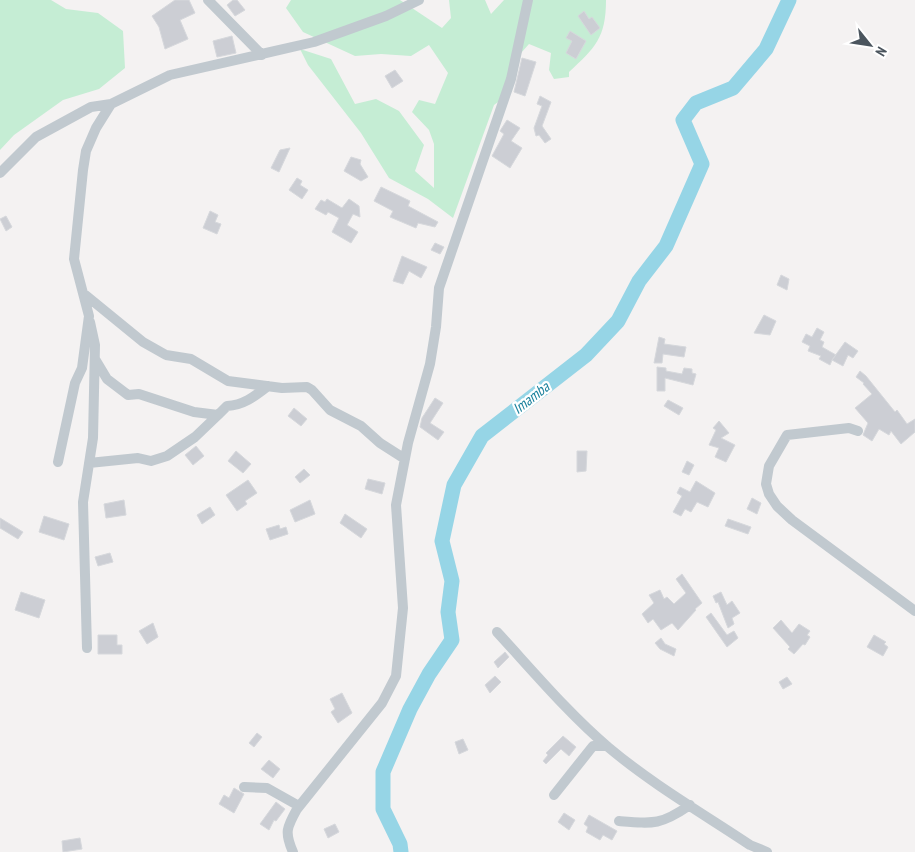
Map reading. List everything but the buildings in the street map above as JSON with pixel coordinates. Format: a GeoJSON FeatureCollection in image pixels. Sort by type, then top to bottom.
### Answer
{"type":"FeatureCollection","features":[{"type":"Feature","properties":{"kind":"street"},"geometry":{"type":"LineString","coordinates":[[208,0],[262,55]]}},
{"type":"Feature","properties":{"kind":"street"},"geometry":{"type":"LineString","coordinates":[[0,173],[36,137],[91,107],[111,104],[170,76],[314,42],[386,16],[419,0]]}},
{"type":"Feature","properties":{"kind":"street"},"geometry":{"type":"LineString","coordinates":[[293,852],[288,842],[286,827],[299,806],[382,703],[396,676],[403,608],[396,505],[405,459],[430,364],[436,326],[438,288],[511,79],[528,0]]}},
{"type":"Feature","properties":{"kind":"street"},"geometry":{"type":"LineString","coordinates":[[87,648],[83,502],[93,438],[95,345],[74,259],[86,151],[96,128],[111,104]]}},
{"type":"Feature","properties":{"kind":"street"},"geometry":{"type":"LineString","coordinates":[[83,293],[143,342],[166,355],[191,359],[228,381],[268,386],[307,387],[330,410],[361,426],[380,443],[405,459]]}},
{"type":"Feature","properties":{"kind":"street"},"geometry":{"type":"LineString","coordinates":[[58,462],[75,383],[82,368],[89,316]]}},
{"type":"Feature","properties":{"kind":"street"},"geometry":{"type":"LineString","coordinates":[[95,358],[107,379],[128,395],[139,394],[194,412],[218,415]]}},
{"type":"Feature","properties":{"kind":"street"},"geometry":{"type":"LineString","coordinates":[[89,464],[138,458],[151,461],[167,456],[195,437],[226,406],[238,405],[247,401],[268,386]]}},
{"type":"Feature","properties":{"kind":"street"},"geometry":{"type":"LineString","coordinates":[[858,431],[849,428],[786,435],[769,466],[766,484],[773,500],[792,520],[915,611]]}},
{"type":"Feature","properties":{"kind":"street"},"geometry":{"type":"LineString","coordinates":[[497,632],[608,746],[690,805],[750,845],[767,852]]}},
{"type":"Feature","properties":{"kind":"street"},"geometry":{"type":"LineString","coordinates":[[554,795],[593,746],[608,746]]}},
{"type":"Feature","properties":{"kind":"street"},"geometry":{"type":"LineString","coordinates":[[244,787],[267,788],[299,806]]}},
{"type":"Feature","properties":{"kind":"street"},"geometry":{"type":"LineString","coordinates":[[620,821],[652,824],[668,820],[690,805]]}},
{"type":"Feature","properties":{"kind":"green space"},"geometry":{"type":"Polygon","coordinates":[[[0,0],[51,0],[66,9],[98,13],[123,31],[125,68],[99,89],[63,100],[14,135],[0,150],[0,0]]]}},
{"type":"Feature","properties":{"kind":"green space"},"geometry":{"type":"Polygon","coordinates":[[[291,0],[400,0],[442,28],[451,18],[449,0],[485,0],[491,14],[504,0],[606,0],[604,24],[601,33],[592,49],[569,72],[569,77],[554,79],[549,70],[551,53],[529,44],[521,53],[505,97],[494,105],[453,218],[428,199],[389,178],[361,133],[308,65],[300,49],[331,59],[355,104],[376,99],[399,111],[424,145],[415,171],[434,188],[434,144],[429,130],[412,112],[419,100],[435,104],[448,73],[429,45],[411,56],[381,54],[355,56],[303,32],[286,8],[291,0]]]}},
{"type":"Feature","properties":{"kind":"waterway","name":"Imamba"},"geometry":{"type":"LineString","coordinates":[[401,852],[400,844],[383,809],[383,772],[410,709],[429,674],[452,640],[448,612],[452,581],[442,541],[454,485],[482,436],[586,355],[618,321],[639,281],[666,246],[702,164],[683,120],[696,103],[733,88],[766,49],[789,0]]}}]}
